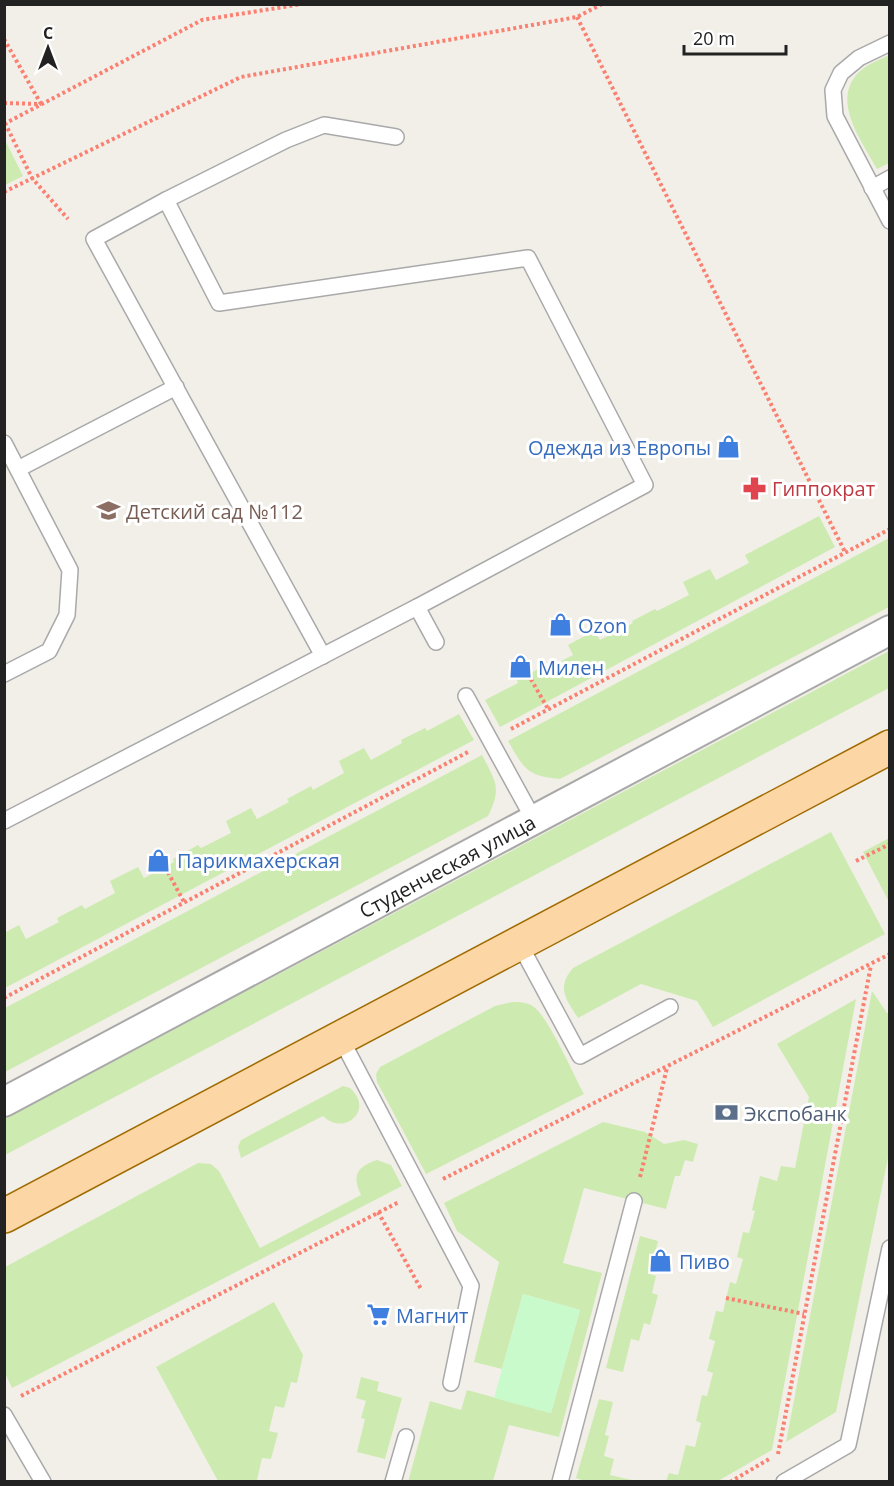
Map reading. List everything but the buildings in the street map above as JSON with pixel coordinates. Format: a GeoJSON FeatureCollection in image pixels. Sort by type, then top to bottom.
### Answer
{"type":"FeatureCollection","features":[{"type":"Feature","properties":{"kind":"main road"},"geometry":{"type":"LineString","coordinates":[[4,1216],[890,747]]}},
{"type":"Feature","properties":{"kind":"street","name":"Студенческая улица"},"geometry":{"type":"LineString","coordinates":[[4,1102],[890,630]]}},
{"type":"Feature","properties":{"kind":"lane"},"geometry":{"type":"LineString","coordinates":[[890,43],[859,58],[841,73],[834,90],[835,116],[890,221]]}},
{"type":"Feature","properties":{"kind":"lane"},"geometry":{"type":"LineString","coordinates":[[323,656],[94,239],[286,140],[324,125],[396,137]]}},
{"type":"Feature","properties":{"kind":"lane"},"geometry":{"type":"LineString","coordinates":[[872,188],[890,178]]}},
{"type":"Feature","properties":{"kind":"lane"},"geometry":{"type":"LineString","coordinates":[[4,821],[417,607],[645,485],[528,258],[219,303],[166,200]]}},
{"type":"Feature","properties":{"kind":"lane"},"geometry":{"type":"LineString","coordinates":[[18,468],[176,387]]}},
{"type":"Feature","properties":{"kind":"lane"},"geometry":{"type":"LineString","coordinates":[[4,443],[70,570],[67,615],[49,651],[4,674]]}},
{"type":"Feature","properties":{"kind":"lane"},"geometry":{"type":"LineString","coordinates":[[417,607],[436,642]]}},
{"type":"Feature","properties":{"kind":"lane"},"geometry":{"type":"LineString","coordinates":[[466,696],[534,820]]}},
{"type":"Feature","properties":{"kind":"lane"},"geometry":{"type":"LineString","coordinates":[[519,944],[580,1056],[670,1007]]}},
{"type":"Feature","properties":{"kind":"lane"},"geometry":{"type":"LineString","coordinates":[[340,1037],[471,1286],[451,1383]]}},
{"type":"Feature","properties":{"kind":"lane"},"geometry":{"type":"LineString","coordinates":[[560,1482],[634,1202]]}},
{"type":"Feature","properties":{"kind":"lane"},"geometry":{"type":"LineString","coordinates":[[784,1482],[848,1445],[890,1248]]}},
{"type":"Feature","properties":{"kind":"lane"},"geometry":{"type":"LineString","coordinates":[[4,1415],[42,1481]]}},
{"type":"Feature","properties":{"kind":"lane"},"geometry":{"type":"LineString","coordinates":[[393,1482],[406,1437]]}},
{"type":"Feature","properties":{"kind":"path"},"geometry":{"type":"LineString","coordinates":[[68,219],[32,177],[5,123],[202,20],[302,4]]}},
{"type":"Feature","properties":{"kind":"path"},"geometry":{"type":"LineString","coordinates":[[4,192],[241,77],[578,17],[602,4]]}},
{"type":"Feature","properties":{"kind":"path"},"geometry":{"type":"LineString","coordinates":[[578,17],[845,552]]}},
{"type":"Feature","properties":{"kind":"path"},"geometry":{"type":"LineString","coordinates":[[4,39],[42,104]]}},
{"type":"Feature","properties":{"kind":"path"},"geometry":{"type":"LineString","coordinates":[[4,103],[42,104]]}},
{"type":"Feature","properties":{"kind":"path"},"geometry":{"type":"LineString","coordinates":[[4,998],[890,529]]}},
{"type":"Feature","properties":{"kind":"path"},"geometry":{"type":"LineString","coordinates":[[528,674],[548,710]]}},
{"type":"Feature","properties":{"kind":"path"},"geometry":{"type":"LineString","coordinates":[[856,861],[890,844]]}},
{"type":"Feature","properties":{"kind":"path"},"geometry":{"type":"LineString","coordinates":[[165,867],[184,903]]}},
{"type":"Feature","properties":{"kind":"path"},"geometry":{"type":"LineString","coordinates":[[15,1399],[420,1190],[890,954]]}},
{"type":"Feature","properties":{"kind":"path"},"geometry":{"type":"LineString","coordinates":[[730,1482],[778,1454],[871,964]]}},
{"type":"Feature","properties":{"kind":"path"},"geometry":{"type":"LineString","coordinates":[[634,1202],[667,1067]]}},
{"type":"Feature","properties":{"kind":"path"},"geometry":{"type":"LineString","coordinates":[[378,1212],[421,1289]]}},
{"type":"Feature","properties":{"kind":"path"},"geometry":{"type":"LineString","coordinates":[[726,1298],[804,1314]]}},
{"type":"Feature","properties":{"kind":"green space"},"geometry":{"type":"Polygon","coordinates":[[[889,55],[889,163],[877,169],[853,125],[847,101],[849,89],[857,74],[870,64],[889,55]]]}},
{"type":"Feature","properties":{"kind":"green space"},"geometry":{"type":"Polygon","coordinates":[[[5,140],[23,176],[4,185],[5,140]]]}},
{"type":"Feature","properties":{"kind":"green space"},"geometry":{"type":"Polygon","coordinates":[[[819,516],[835,547],[500,727],[485,700],[518,683],[517,680],[540,668],[542,671],[573,655],[568,645],[594,631],[600,640],[655,609],[657,611],[689,595],[683,582],[710,569],[716,580],[749,563],[745,555],[819,516]]]}},
{"type":"Feature","properties":{"kind":"green space"},"geometry":{"type":"Polygon","coordinates":[[[889,538],[889,607],[560,779],[533,773],[523,765],[508,741],[889,538]]]}},
{"type":"Feature","properties":{"kind":"green space"},"geometry":{"type":"Polygon","coordinates":[[[889,651],[889,688],[5,1155],[5,1119],[889,651]]]}},
{"type":"Feature","properties":{"kind":"green space"},"geometry":{"type":"Polygon","coordinates":[[[459,714],[474,740],[5,988],[5,930],[6,932],[19,925],[26,939],[59,922],[57,918],[82,905],[85,909],[115,893],[110,881],[138,867],[144,878],[174,862],[173,859],[198,845],[201,848],[231,833],[226,821],[251,808],[257,819],[289,802],[287,799],[311,786],[313,790],[344,773],[339,761],[364,748],[371,760],[402,743],[401,740],[425,728],[427,731],[459,714]]]}},
{"type":"Feature","properties":{"kind":"green space"},"geometry":{"type":"Polygon","coordinates":[[[482,755],[496,785],[495,798],[488,816],[5,1072],[5,1008],[482,755]]]}},
{"type":"Feature","properties":{"kind":"green space"},"geometry":{"type":"Polygon","coordinates":[[[831,832],[885,934],[713,1027],[697,1001],[641,984],[578,1018],[567,999],[564,988],[573,968],[831,832]]]}},
{"type":"Feature","properties":{"kind":"green space"},"geometry":{"type":"Polygon","coordinates":[[[889,838],[889,902],[863,852],[889,838]]]}},
{"type":"Feature","properties":{"kind":"green space"},"geometry":{"type":"Polygon","coordinates":[[[872,991],[889,1013],[889,1153],[836,1412],[786,1442],[872,991]]]}},
{"type":"Feature","properties":{"kind":"green space"},"geometry":{"type":"Polygon","coordinates":[[[856,999],[772,1450],[718,1481],[666,1481],[669,1473],[678,1475],[686,1445],[695,1447],[701,1423],[696,1421],[702,1395],[707,1396],[713,1373],[707,1371],[715,1341],[709,1339],[716,1311],[723,1312],[730,1282],[736,1284],[743,1259],[737,1257],[743,1232],[749,1233],[760,1176],[777,1181],[781,1166],[795,1168],[809,1097],[777,1044],[856,999]]]}},
{"type":"Feature","properties":{"kind":"green space"},"geometry":{"type":"Polygon","coordinates":[[[512,1002],[529,1004],[540,1014],[554,1035],[584,1094],[426,1174],[377,1082],[376,1074],[380,1067],[495,1006],[512,1002]]]}},
{"type":"Feature","properties":{"kind":"green space"},"geometry":{"type":"Polygon","coordinates":[[[343,1086],[350,1088],[357,1096],[359,1105],[354,1118],[340,1124],[331,1122],[323,1116],[241,1158],[238,1147],[241,1140],[343,1086]]]}},
{"type":"Feature","properties":{"kind":"green space"},"geometry":{"type":"Polygon","coordinates":[[[603,1122],[645,1132],[664,1144],[684,1140],[698,1144],[693,1162],[685,1160],[680,1176],[675,1176],[666,1209],[584,1188],[563,1263],[602,1273],[559,1437],[509,1425],[493,1481],[408,1482],[430,1401],[461,1410],[467,1390],[551,1413],[580,1310],[523,1294],[502,1369],[474,1362],[499,1262],[457,1231],[444,1203],[603,1122]]]}},
{"type":"Feature","properties":{"kind":"green space"},"geometry":{"type":"Polygon","coordinates":[[[377,1160],[391,1165],[402,1186],[12,1388],[5,1373],[5,1267],[198,1163],[211,1164],[219,1171],[260,1248],[361,1195],[357,1182],[358,1173],[364,1166],[377,1160]]]}},
{"type":"Feature","properties":{"kind":"green space"},"geometry":{"type":"Polygon","coordinates":[[[640,1236],[658,1241],[650,1274],[656,1276],[652,1293],[658,1295],[650,1325],[644,1323],[639,1341],[631,1339],[623,1372],[606,1368],[640,1236]]]}},
{"type":"Feature","properties":{"kind":"green space"},"geometry":{"type":"Polygon","coordinates":[[[523,1294],[580,1310],[551,1413],[494,1398],[523,1294]]]}},
{"type":"Feature","properties":{"kind":"green space"},"geometry":{"type":"Polygon","coordinates":[[[274,1302],[303,1355],[297,1383],[291,1382],[284,1408],[275,1406],[269,1431],[278,1433],[271,1459],[262,1458],[257,1480],[262,1481],[218,1481],[156,1367],[274,1302]]]}},
{"type":"Feature","properties":{"kind":"green space"},"geometry":{"type":"Polygon","coordinates":[[[361,1377],[379,1382],[377,1391],[402,1398],[385,1459],[357,1452],[365,1419],[361,1418],[366,1401],[356,1398],[361,1377]]]}},
{"type":"Feature","properties":{"kind":"green space"},"geometry":{"type":"Polygon","coordinates":[[[599,1399],[613,1402],[605,1435],[609,1436],[604,1456],[614,1459],[610,1475],[636,1481],[585,1481],[576,1478],[599,1399]]]}},
{"type":"Feature","properties":{"kind":"place","name":"Одежда из Европы"},"geometry":{"type":"Point","coordinates":[729,447]}},
{"type":"Feature","properties":{"kind":"place","name":"Гиппократ"},"geometry":{"type":"Point","coordinates":[754,488]}},
{"type":"Feature","properties":{"kind":"place","name":"Детский сад №112"},"geometry":{"type":"Point","coordinates":[108,511]}},
{"type":"Feature","properties":{"kind":"place","name":"Ozon"},"geometry":{"type":"Point","coordinates":[560,625]}},
{"type":"Feature","properties":{"kind":"place","name":"Милен"},"geometry":{"type":"Point","coordinates":[520,667]}},
{"type":"Feature","properties":{"kind":"place","name":"Парикмахерская"},"geometry":{"type":"Point","coordinates":[159,860]}},
{"type":"Feature","properties":{"kind":"place","name":"Экспобанк"},"geometry":{"type":"Point","coordinates":[726,1113]}},
{"type":"Feature","properties":{"kind":"place","name":"Пиво"},"geometry":{"type":"Point","coordinates":[661,1261]}},
{"type":"Feature","properties":{"kind":"place","name":"Магнит"},"geometry":{"type":"Point","coordinates":[378,1315]}}]}
